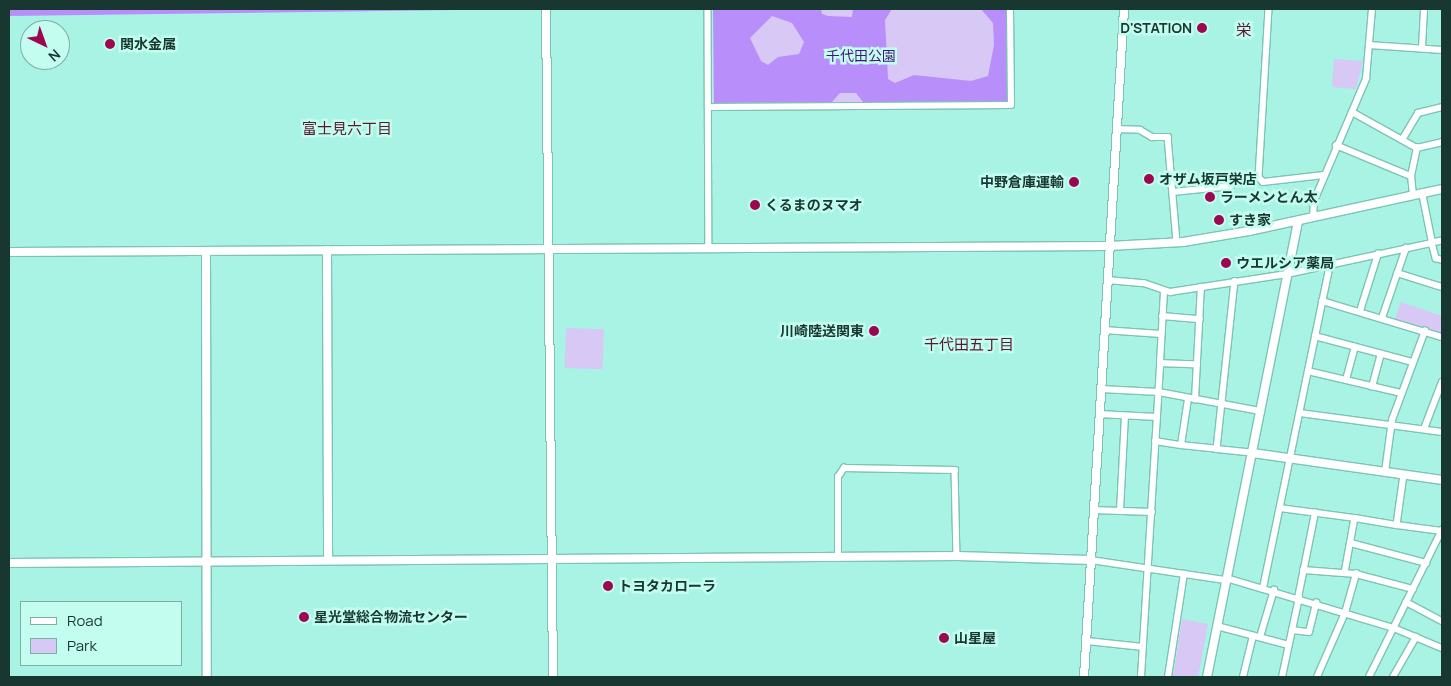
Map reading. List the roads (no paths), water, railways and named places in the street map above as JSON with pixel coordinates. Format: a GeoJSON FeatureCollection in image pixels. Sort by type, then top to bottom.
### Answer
{"type":"FeatureCollection","features":[{"type":"Feature","properties":{"kind":"street"},"geometry":{"type":"LineString","coordinates":[[546,9],[553,677]]}},
{"type":"Feature","properties":{"kind":"street"},"geometry":{"type":"LineString","coordinates":[[708,9],[708,249]]}},
{"type":"Feature","properties":{"kind":"street"},"geometry":{"type":"LineString","coordinates":[[709,107],[1011,105],[1010,9]]}},
{"type":"Feature","properties":{"kind":"street"},"geometry":{"type":"LineString","coordinates":[[1084,677],[1124,9]]}},
{"type":"Feature","properties":{"kind":"street"},"geometry":{"type":"LineString","coordinates":[[1269,9],[1259,177],[1263,182],[1324,175]]}},
{"type":"Feature","properties":{"kind":"street"},"geometry":{"type":"LineString","coordinates":[[1312,217],[1314,201],[1324,175],[1366,79],[1372,9]]}},
{"type":"Feature","properties":{"kind":"street"},"geometry":{"type":"LineString","coordinates":[[1422,48],[1424,9]]}},
{"type":"Feature","properties":{"kind":"street"},"geometry":{"type":"LineString","coordinates":[[1369,45],[1442,50]]}},
{"type":"Feature","properties":{"kind":"street"},"geometry":{"type":"LineString","coordinates":[[1402,140],[1418,113],[1442,107]]}},
{"type":"Feature","properties":{"kind":"street"},"geometry":{"type":"LineString","coordinates":[[1352,112],[1417,148],[1442,142]]}},
{"type":"Feature","properties":{"kind":"street"},"geometry":{"type":"LineString","coordinates":[[1116,129],[1140,130],[1152,137],[1168,137],[1177,242]]}},
{"type":"Feature","properties":{"kind":"street"},"geometry":{"type":"LineString","coordinates":[[1336,145],[1411,176]]}},
{"type":"Feature","properties":{"kind":"street"},"geometry":{"type":"LineString","coordinates":[[1413,195],[1411,176],[1417,148]]}},
{"type":"Feature","properties":{"kind":"street"},"geometry":{"type":"LineString","coordinates":[[1173,192],[1231,186]]}},
{"type":"Feature","properties":{"kind":"street"},"geometry":{"type":"LineString","coordinates":[[9,252],[1109,246],[1177,242],[1298,221],[1442,189]]}},
{"type":"Feature","properties":{"kind":"street"},"geometry":{"type":"LineString","coordinates":[[1422,193],[1436,258],[1442,260]]}},
{"type":"Feature","properties":{"kind":"street"},"geometry":{"type":"LineString","coordinates":[[1207,677],[1225,579],[1253,453],[1298,221]]}},
{"type":"Feature","properties":{"kind":"street"},"geometry":{"type":"LineString","coordinates":[[1107,280],[1144,283],[1164,291],[1201,287],[1287,274],[1442,241]]}},
{"type":"Feature","properties":{"kind":"street"},"geometry":{"type":"LineString","coordinates":[[1382,318],[1406,248]]}},
{"type":"Feature","properties":{"kind":"street"},"geometry":{"type":"LineString","coordinates":[[327,250],[328,560]]}},
{"type":"Feature","properties":{"kind":"street"},"geometry":{"type":"LineString","coordinates":[[206,251],[207,677]]}},
{"type":"Feature","properties":{"kind":"street"},"geometry":{"type":"LineString","coordinates":[[1360,312],[1378,254]]}},
{"type":"Feature","properties":{"kind":"street"},"geometry":{"type":"LineString","coordinates":[[1263,588],[1330,264]]}},
{"type":"Feature","properties":{"kind":"street"},"geometry":{"type":"LineString","coordinates":[[1397,273],[1442,287]]}},
{"type":"Feature","properties":{"kind":"street"},"geometry":{"type":"LineString","coordinates":[[1217,449],[1235,281]]}},
{"type":"Feature","properties":{"kind":"street"},"geometry":{"type":"LineString","coordinates":[[1195,400],[1201,287]]}},
{"type":"Feature","properties":{"kind":"street"},"geometry":{"type":"LineString","coordinates":[[1141,677],[1164,291]]}},
{"type":"Feature","properties":{"kind":"street"},"geometry":{"type":"LineString","coordinates":[[1322,301],[1442,337]]}},
{"type":"Feature","properties":{"kind":"street"},"geometry":{"type":"LineString","coordinates":[[1162,316],[1200,319]]}},
{"type":"Feature","properties":{"kind":"street"},"geometry":{"type":"LineString","coordinates":[[1104,330],[1161,334]]}},
{"type":"Feature","properties":{"kind":"street"},"geometry":{"type":"LineString","coordinates":[[1386,472],[1392,425],[1401,393],[1425,331]]}},
{"type":"Feature","properties":{"kind":"street"},"geometry":{"type":"LineString","coordinates":[[1315,336],[1413,362]]}},
{"type":"Feature","properties":{"kind":"street"},"geometry":{"type":"LineString","coordinates":[[1346,380],[1355,347]]}},
{"type":"Feature","properties":{"kind":"street"},"geometry":{"type":"LineString","coordinates":[[1372,387],[1381,354]]}},
{"type":"Feature","properties":{"kind":"street"},"geometry":{"type":"LineString","coordinates":[[1160,363],[1197,364]]}},
{"type":"Feature","properties":{"kind":"street"},"geometry":{"type":"LineString","coordinates":[[1308,371],[1401,393]]}},
{"type":"Feature","properties":{"kind":"street"},"geometry":{"type":"LineString","coordinates":[[1424,429],[1442,382]]}},
{"type":"Feature","properties":{"kind":"street"},"geometry":{"type":"LineString","coordinates":[[1101,389],[1159,392],[1222,406],[1261,411]]}},
{"type":"Feature","properties":{"kind":"street"},"geometry":{"type":"LineString","coordinates":[[1181,445],[1188,399]]}},
{"type":"Feature","properties":{"kind":"street"},"geometry":{"type":"LineString","coordinates":[[1300,413],[1442,432]]}},
{"type":"Feature","properties":{"kind":"street"},"geometry":{"type":"LineString","coordinates":[[1099,414],[1125,417],[1156,417]]}},
{"type":"Feature","properties":{"kind":"street"},"geometry":{"type":"LineString","coordinates":[[1120,511],[1125,417]]}},
{"type":"Feature","properties":{"kind":"street"},"geometry":{"type":"LineString","coordinates":[[1155,441],[1442,480]]}},
{"type":"Feature","properties":{"kind":"street"},"geometry":{"type":"LineString","coordinates":[[838,558],[838,477],[844,468],[956,470],[957,556]]}},
{"type":"Feature","properties":{"kind":"street"},"geometry":{"type":"LineString","coordinates":[[1397,525],[1404,475]]}},
{"type":"Feature","properties":{"kind":"street"},"geometry":{"type":"LineString","coordinates":[[1280,508],[1442,531],[1368,677]]}},
{"type":"Feature","properties":{"kind":"street"},"geometry":{"type":"LineString","coordinates":[[1093,510],[1152,512]]}},
{"type":"Feature","properties":{"kind":"street"},"geometry":{"type":"LineString","coordinates":[[1282,677],[1315,513]]}},
{"type":"Feature","properties":{"kind":"street"},"geometry":{"type":"LineString","coordinates":[[1345,573],[1356,518]]}},
{"type":"Feature","properties":{"kind":"street"},"geometry":{"type":"LineString","coordinates":[[1351,543],[1426,563]]}},
{"type":"Feature","properties":{"kind":"street"},"geometry":{"type":"LineString","coordinates":[[9,562],[552,561],[957,556],[1091,560],[1225,579],[1274,590],[1394,628],[1442,648]]}},
{"type":"Feature","properties":{"kind":"street"},"geometry":{"type":"LineString","coordinates":[[1303,570],[1356,574],[1413,590]]}},
{"type":"Feature","properties":{"kind":"street"},"geometry":{"type":"LineString","coordinates":[[1168,677],[1184,574]]}},
{"type":"Feature","properties":{"kind":"street"},"geometry":{"type":"LineString","coordinates":[[1317,677],[1345,613],[1356,574]]}},
{"type":"Feature","properties":{"kind":"street"},"geometry":{"type":"LineString","coordinates":[[1260,637],[1274,590]]}},
{"type":"Feature","properties":{"kind":"street"},"geometry":{"type":"LineString","coordinates":[[1406,602],[1442,621]]}},
{"type":"Feature","properties":{"kind":"street"},"geometry":{"type":"LineString","coordinates":[[1292,630],[1309,632],[1316,603]]}},
{"type":"Feature","properties":{"kind":"street"},"geometry":{"type":"LineString","coordinates":[[1217,626],[1289,645]]}},
{"type":"Feature","properties":{"kind":"street"},"geometry":{"type":"LineString","coordinates":[[1243,677],[1253,636]]}},
{"type":"Feature","properties":{"kind":"street"},"geometry":{"type":"LineString","coordinates":[[1394,677],[1416,638]]}},
{"type":"Feature","properties":{"kind":"street"},"geometry":{"type":"LineString","coordinates":[[1087,641],[1143,646]]}},
{"type":"Feature","properties":{"kind":"place","name":"D'STATION"},"geometry":{"type":"Point","coordinates":[1202,28]}},
{"type":"Feature","properties":{"kind":"place","name":"関水金属"},"geometry":{"type":"Point","coordinates":[110,44]}},
{"type":"Feature","properties":{"kind":"place","name":"オザム坂戸栄店"},"geometry":{"type":"Point","coordinates":[1149,179]}},
{"type":"Feature","properties":{"kind":"place","name":"中野倉庫運輸"},"geometry":{"type":"Point","coordinates":[1074,182]}},
{"type":"Feature","properties":{"kind":"place","name":"ラーメンとん太"},"geometry":{"type":"Point","coordinates":[1210,197]}},
{"type":"Feature","properties":{"kind":"place","name":"くるまのヌマオ"},"geometry":{"type":"Point","coordinates":[755,205]}},
{"type":"Feature","properties":{"kind":"place","name":"すき家"},"geometry":{"type":"Point","coordinates":[1219,220]}},
{"type":"Feature","properties":{"kind":"place","name":"ウエルシア薬局"},"geometry":{"type":"Point","coordinates":[1226,263]}},
{"type":"Feature","properties":{"kind":"place","name":"川崎陸送関東"},"geometry":{"type":"Point","coordinates":[874,331]}},
{"type":"Feature","properties":{"kind":"place","name":"トヨタカローラ"},"geometry":{"type":"Point","coordinates":[608,586]}},
{"type":"Feature","properties":{"kind":"place","name":"星光堂総合物流センター"},"geometry":{"type":"Point","coordinates":[304,617]}},
{"type":"Feature","properties":{"kind":"place","name":"山星屋"},"geometry":{"type":"Point","coordinates":[944,638]}},
{"type":"Feature","properties":{"kind":"district","name":"栄"},"geometry":{"type":"Point","coordinates":[1244,30]}},
{"type":"Feature","properties":{"kind":"district","name":"富士見六丁目"},"geometry":{"type":"Point","coordinates":[347,129]}},
{"type":"Feature","properties":{"kind":"district","name":"千代田五丁目"},"geometry":{"type":"Point","coordinates":[969,345]}},
{"type":"Feature","properties":{"kind":"park label","name":"千代田公園"},"geometry":{"type":"Point","coordinates":[861,56]}}]}
